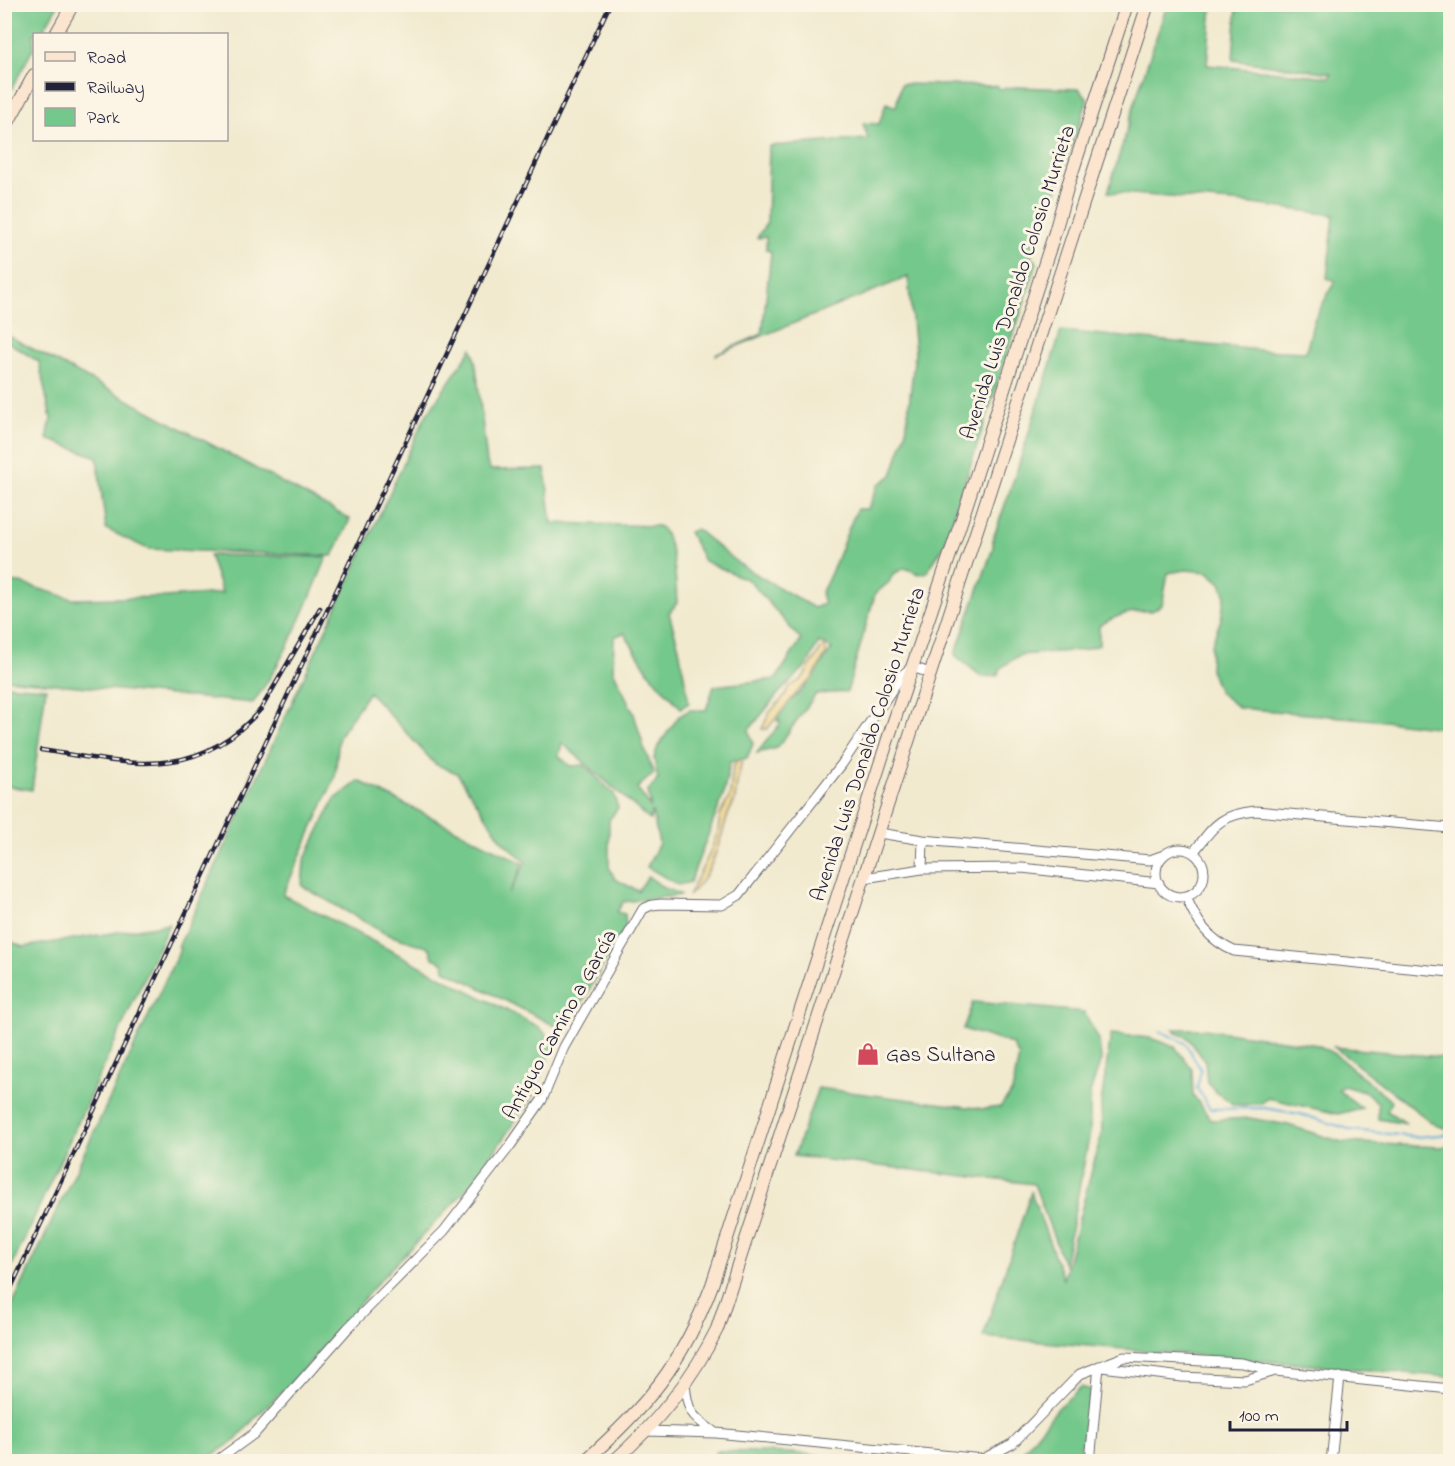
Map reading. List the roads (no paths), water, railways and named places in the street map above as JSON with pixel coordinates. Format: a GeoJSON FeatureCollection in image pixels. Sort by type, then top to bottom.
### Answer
{"type":"FeatureCollection","features":[{"type":"Feature","properties":{"kind":"main road"},"geometry":{"type":"LineString","coordinates":[[57,33],[73,4]]}},
{"type":"Feature","properties":{"kind":"main road","name":"Avenida Luis Donaldo Colosio Murrieta"},"geometry":{"type":"LineString","coordinates":[[584,1461],[621,1429],[649,1399],[670,1371],[699,1319],[960,525],[1127,4]]}},
{"type":"Feature","properties":{"kind":"main road","name":"Avenida Luis Donaldo Colosio Murrieta"},"geometry":{"type":"LineString","coordinates":[[614,1461],[646,1431],[685,1383],[717,1329],[1148,4]]}},
{"type":"Feature","properties":{"kind":"main road"},"geometry":{"type":"LineString","coordinates":[[4,130],[33,77]]}},
{"type":"Feature","properties":{"kind":"main road"},"geometry":{"type":"LineString","coordinates":[[728,1236],[746,1242]]}},
{"type":"Feature","properties":{"kind":"street"},"geometry":{"type":"LineString","coordinates":[[912,667],[930,673]]}},
{"type":"Feature","properties":{"kind":"street","name":"Antiguo Camino a García"},"geometry":{"type":"LineString","coordinates":[[215,1461],[237,1448],[255,1433],[348,1328],[444,1231],[510,1146],[542,1100],[564,1047],[643,909],[661,904],[722,905],[739,895],[842,764],[901,676],[912,667]]}},
{"type":"Feature","properties":{"kind":"street"},"geometry":{"type":"LineString","coordinates":[[1193,853],[1217,823],[1241,813],[1255,811],[1450,828]]}},
{"type":"Feature","properties":{"kind":"street"},"geometry":{"type":"LineString","coordinates":[[879,833],[923,840],[1150,860],[1178,849],[1193,853],[1203,865],[1203,881],[1193,893],[1185,896],[1170,894],[1159,883],[1157,868],[1164,855]]}},
{"type":"Feature","properties":{"kind":"street"},"geometry":{"type":"LineString","coordinates":[[922,869],[923,840]]}},
{"type":"Feature","properties":{"kind":"street"},"geometry":{"type":"LineString","coordinates":[[864,878],[922,869],[1022,868],[1159,883]]}},
{"type":"Feature","properties":{"kind":"street"},"geometry":{"type":"LineString","coordinates":[[1185,896],[1192,913],[1209,936],[1234,951],[1450,972]]}},
{"type":"Feature","properties":{"kind":"street"},"geometry":{"type":"LineString","coordinates":[[646,1431],[716,1433],[983,1459],[1012,1444],[1080,1374],[1124,1357],[1242,1363],[1275,1371],[1450,1389]]}},
{"type":"Feature","properties":{"kind":"street"},"geometry":{"type":"LineString","coordinates":[[1099,1366],[1182,1377],[1245,1380],[1275,1371]]}},
{"type":"Feature","properties":{"kind":"street"},"geometry":{"type":"LineString","coordinates":[[1090,1461],[1099,1366]]}},
{"type":"Feature","properties":{"kind":"street"},"geometry":{"type":"LineString","coordinates":[[1331,1461],[1340,1377]]}},
{"type":"Feature","properties":{"kind":"street"},"geometry":{"type":"LineString","coordinates":[[685,1383],[688,1410],[696,1420],[716,1433]]}},
{"type":"Feature","properties":{"kind":"waterway"},"geometry":{"type":"LineString","coordinates":[[1160,1031],[1185,1043],[1201,1070],[1197,1088],[1210,1109],[1264,1108],[1300,1114],[1352,1130],[1416,1137],[1450,1134]]}},
{"type":"Feature","properties":{"kind":"railway"},"geometry":{"type":"LineString","coordinates":[[4,1303],[610,4]]}},
{"type":"Feature","properties":{"kind":"railway"},"geometry":{"type":"LineString","coordinates":[[41,750],[131,763],[185,758],[211,749],[236,733],[261,709],[320,608]]}},
{"type":"Feature","properties":{"kind":"place","name":"Gas Sultana"},"geometry":{"type":"Point","coordinates":[868,1054]}}]}
